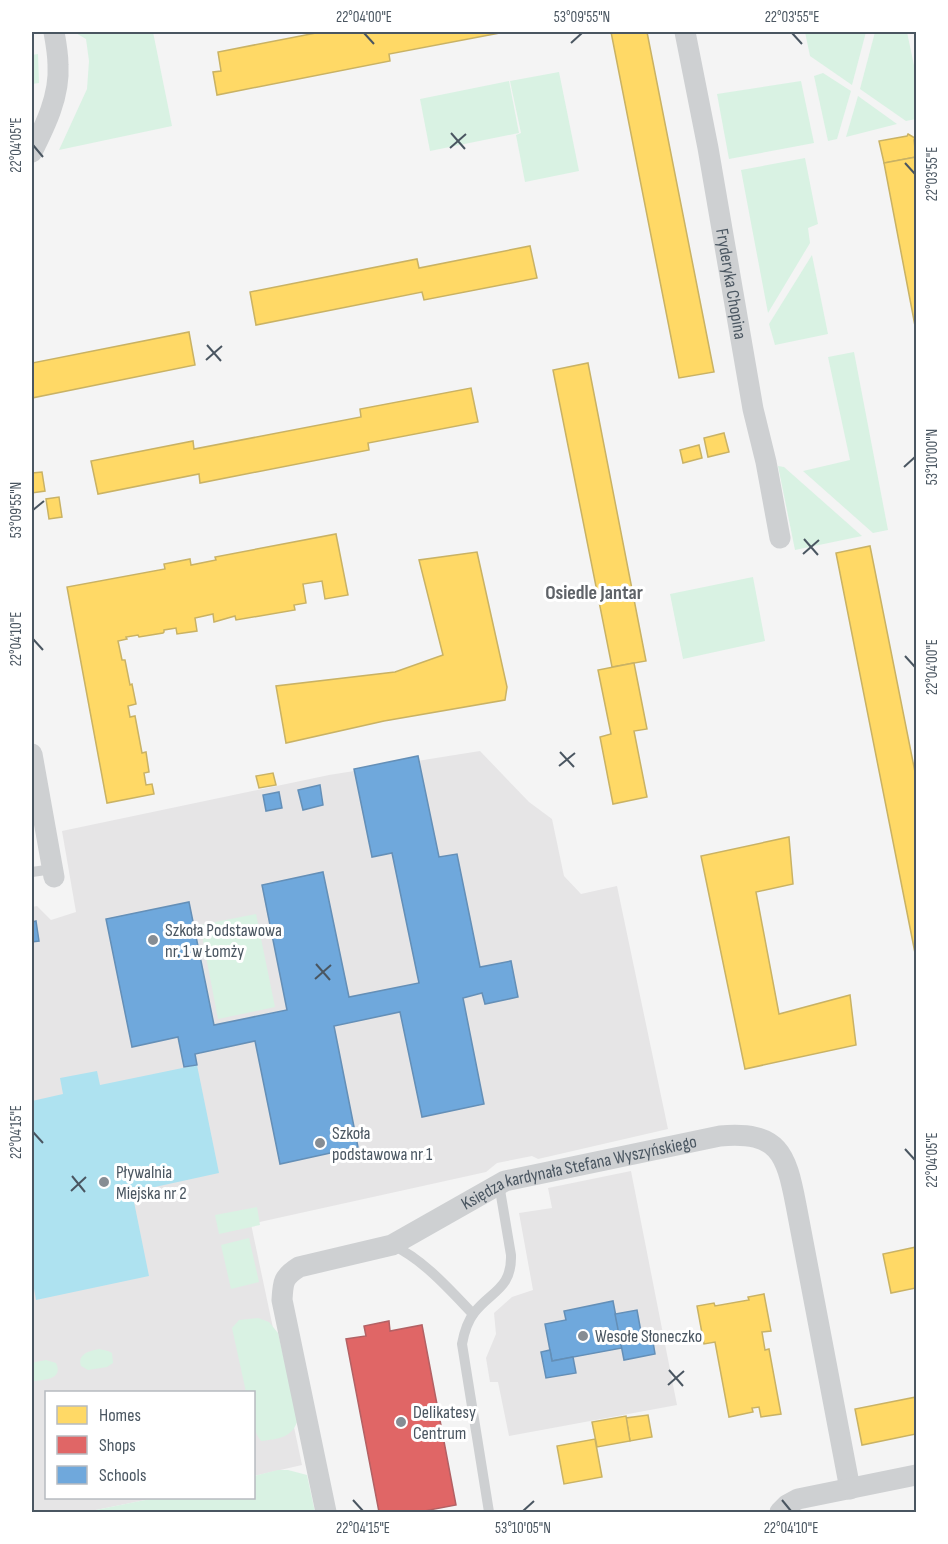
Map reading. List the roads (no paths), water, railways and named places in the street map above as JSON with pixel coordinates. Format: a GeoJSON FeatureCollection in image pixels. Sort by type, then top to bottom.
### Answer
{"type":"FeatureCollection","features":[{"type":"Feature","properties":{"kind":"street"},"geometry":{"type":"LineString","coordinates":[[32,152],[53,102],[58,66],[54,32]]}},
{"type":"Feature","properties":{"kind":"street","name":"Fryderyka Chopina"},"geometry":{"type":"LineString","coordinates":[[685,32],[708,148],[753,409],[766,462],[780,538]]}},
{"type":"Feature","properties":{"kind":"street"},"geometry":{"type":"LineString","coordinates":[[32,754],[54,873]]}},
{"type":"Feature","properties":{"kind":"street","name":"Księdza kardynała Stefana Wyszyńskiego"},"geometry":{"type":"LineString","coordinates":[[326,1512],[282,1300],[283,1285],[289,1274],[299,1268],[392,1245],[505,1181],[720,1136],[748,1136],[760,1139],[771,1145],[787,1164],[850,1489]]}},
{"type":"Feature","properties":{"kind":"street"},"geometry":{"type":"LineString","coordinates":[[780,1512],[798,1499],[916,1475]]}},
{"type":"Feature","properties":{"kind":"lane"},"geometry":{"type":"LineString","coordinates":[[32,872],[54,873]]}},
{"type":"Feature","properties":{"kind":"lane"},"geometry":{"type":"LineString","coordinates":[[489,1512],[462,1344],[465,1328],[473,1314],[507,1279],[511,1265],[499,1184]]}},
{"type":"Feature","properties":{"kind":"lane"},"geometry":{"type":"LineString","coordinates":[[392,1245],[404,1250],[420,1263],[453,1292],[473,1314]]}},
{"type":"Feature","properties":{"kind":"water","name":"Pływalnia Miejska nr 2"},"geometry":{"type":"Polygon","coordinates":[[[197,1065],[219,1173],[132,1192],[149,1276],[36,1300],[32,1277],[32,1101],[63,1094],[60,1078],[97,1071],[100,1085],[197,1065]]]}},
{"type":"Feature","properties":{"kind":"place","name":"Szkoła Podstawowa nr. 1 w Łomży"},"geometry":{"type":"Point","coordinates":[153,940]}},
{"type":"Feature","properties":{"kind":"place","name":"Szkoła podstawowa nr 1"},"geometry":{"type":"Point","coordinates":[320,1143]}},
{"type":"Feature","properties":{"kind":"place","name":"Pływalnia Miejska nr 2"},"geometry":{"type":"Point","coordinates":[104,1182]}},
{"type":"Feature","properties":{"kind":"place","name":"Wesołe Słoneczko"},"geometry":{"type":"Point","coordinates":[583,1336]}},
{"type":"Feature","properties":{"kind":"place","name":"Delikatesy Centrum"},"geometry":{"type":"Point","coordinates":[401,1422]}},
{"type":"Feature","properties":{"kind":"district","name":"Osiedle Jantar"},"geometry":{"type":"Point","coordinates":[594,593]}}]}
